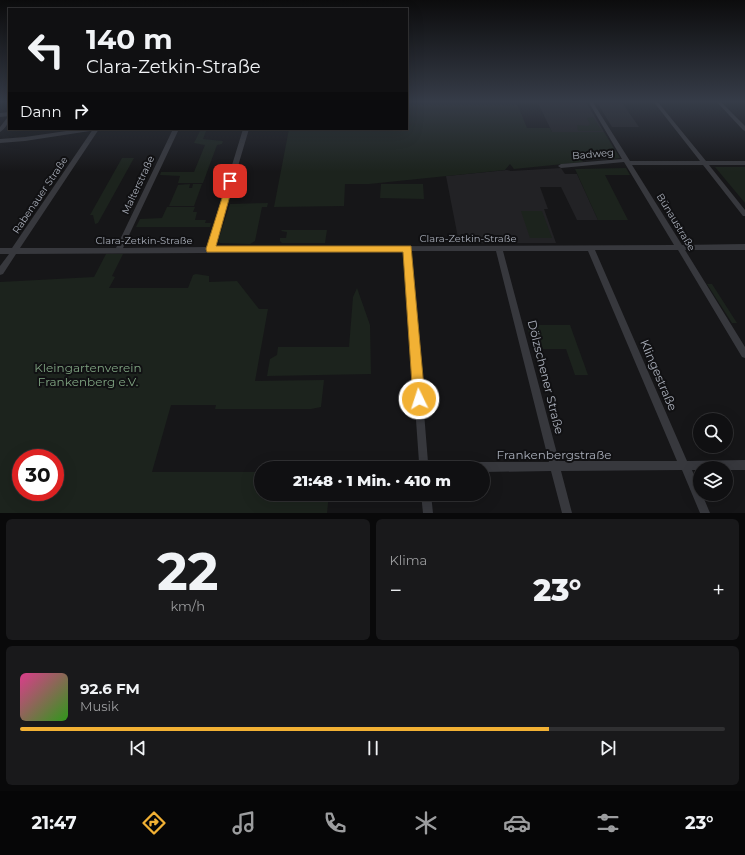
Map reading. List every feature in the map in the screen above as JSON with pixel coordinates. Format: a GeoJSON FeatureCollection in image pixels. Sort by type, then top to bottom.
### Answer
{"type":"FeatureCollection","features":[{"type":"Feature","properties":{"kind":"street","name":"Bünaustraße"},"geometry":{"type":"LineString","coordinates":[[605,125],[745,354]]}},
{"type":"Feature","properties":{"kind":"street"},"geometry":{"type":"LineString","coordinates":[[675,125],[745,214]]}},
{"type":"Feature","properties":{"kind":"street"},"geometry":{"type":"LineString","coordinates":[[0,141],[25,139],[84,130]]}},
{"type":"Feature","properties":{"kind":"street","name":"Rabenauer Straße"},"geometry":{"type":"LineString","coordinates":[[0,272],[95,130]]}},
{"type":"Feature","properties":{"kind":"street","name":"Malterstraße"},"geometry":{"type":"LineString","coordinates":[[118,250],[176,130]]}},
{"type":"Feature","properties":{"kind":"street"},"geometry":{"type":"LineString","coordinates":[[210,249],[246,130]]}},
{"type":"Feature","properties":{"kind":"street","name":"Badweg"},"geometry":{"type":"LineString","coordinates":[[561,166],[628,162],[705,164],[745,163]]}},
{"type":"Feature","properties":{"kind":"street","name":"Clara-Zetkin-Straße"},"geometry":{"type":"LineString","coordinates":[[0,251],[745,247]]}},
{"type":"Feature","properties":{"kind":"street","name":"Dölzschener Straße"},"geometry":{"type":"LineString","coordinates":[[499,248],[567,513]]}},
{"type":"Feature","properties":{"kind":"street","name":"Klingestraße"},"geometry":{"type":"LineString","coordinates":[[590,248],[705,513]]}},
{"type":"Feature","properties":{"kind":"street"},"geometry":{"type":"LineString","coordinates":[[407,249],[423,461]]}},
{"type":"Feature","properties":{"kind":"street","name":"Frankenbergstraße"},"geometry":{"type":"LineString","coordinates":[[490,467],[745,465]]}},
{"type":"Feature","properties":{"kind":"street"},"geometry":{"type":"LineString","coordinates":[[427,501],[428,513]]}},
{"type":"Feature","properties":{"kind":"shaded area"},"geometry":{"type":"Polygon","coordinates":[[[549,125],[600,125],[604,132],[552,132],[549,125]]]}},
{"type":"Feature","properties":{"kind":"shaded area"},"geometry":{"type":"Polygon","coordinates":[[[611,125],[638,125],[639,127],[612,127],[611,125]]]}},
{"type":"Feature","properties":{"kind":"shaded area"},"geometry":{"type":"Polygon","coordinates":[[[561,168],[565,174],[577,174],[598,220],[577,220],[561,187],[540,187],[548,209],[544,209],[556,243],[505,243],[497,241],[489,243],[459,243],[446,176],[507,170],[561,168]]]}},
{"type":"Feature","properties":{"kind":"green space"},"geometry":{"type":"Polygon","coordinates":[[[408,125],[526,125],[527,128],[550,128],[552,132],[604,132],[620,158],[613,159],[610,156],[581,159],[583,162],[514,169],[510,164],[505,170],[369,184],[345,184],[344,206],[274,207],[289,130],[408,130],[408,125]]]}},
{"type":"Feature","properties":{"kind":"green space"},"geometry":{"type":"Polygon","coordinates":[[[577,125],[598,125],[602,131],[578,131],[577,125]]]}},
{"type":"Feature","properties":{"kind":"green space"},"geometry":{"type":"Polygon","coordinates":[[[200,131],[206,131],[203,139],[223,141],[222,144],[217,145],[203,183],[178,183],[180,176],[160,175],[161,172],[194,172],[205,145],[194,143],[200,131]]]}},
{"type":"Feature","properties":{"kind":"green space"},"geometry":{"type":"Polygon","coordinates":[[[122,158],[134,158],[98,223],[95,224],[93,215],[90,215],[122,158]]]}},
{"type":"Feature","properties":{"kind":"green space"},"geometry":{"type":"Polygon","coordinates":[[[715,167],[745,167],[745,203],[715,167]]]}},
{"type":"Feature","properties":{"kind":"green space"},"geometry":{"type":"Polygon","coordinates":[[[626,168],[630,175],[605,175],[628,220],[598,220],[575,169],[626,168]]]}},
{"type":"Feature","properties":{"kind":"green space"},"geometry":{"type":"Polygon","coordinates":[[[190,184],[189,188],[192,188],[193,184],[202,184],[194,206],[169,206],[178,185],[190,184]]]}},
{"type":"Feature","properties":{"kind":"green space"},"geometry":{"type":"Polygon","coordinates":[[[381,184],[423,184],[424,199],[380,198],[381,184]]]}},
{"type":"Feature","properties":{"kind":"green space"},"geometry":{"type":"Polygon","coordinates":[[[268,203],[267,207],[262,207],[255,241],[250,244],[220,243],[218,241],[230,204],[268,203]]]}},
{"type":"Feature","properties":{"kind":"green space"},"geometry":{"type":"Polygon","coordinates":[[[167,207],[195,207],[193,212],[197,212],[195,220],[206,220],[205,223],[211,223],[210,227],[136,227],[140,219],[162,218],[167,207]]]}},
{"type":"Feature","properties":{"kind":"green space"},"geometry":{"type":"Polygon","coordinates":[[[521,211],[542,211],[552,238],[530,238],[521,211]]]}},
{"type":"Feature","properties":{"kind":"green space"},"geometry":{"type":"Polygon","coordinates":[[[327,230],[325,243],[282,243],[280,238],[286,238],[287,232],[281,231],[327,230]]]}},
{"type":"Feature","properties":{"kind":"green space","name":"Kleingartenverein Frankenberg e.V."},"geometry":{"type":"Polygon","coordinates":[[[106,254],[123,254],[112,276],[115,277],[109,288],[188,288],[193,275],[196,274],[209,276],[209,282],[237,281],[259,309],[268,309],[255,381],[324,380],[321,407],[311,409],[215,409],[216,405],[171,405],[152,472],[254,472],[254,501],[328,501],[327,513],[0,513],[0,282],[94,277],[106,254]]]}},
{"type":"Feature","properties":{"kind":"green space"},"geometry":{"type":"Polygon","coordinates":[[[707,284],[712,284],[737,323],[732,323],[707,284]]]}},
{"type":"Feature","properties":{"kind":"green space"},"geometry":{"type":"Polygon","coordinates":[[[357,288],[370,325],[371,374],[267,376],[270,359],[277,355],[278,347],[349,347],[353,297],[357,288]]]}},
{"type":"Feature","properties":{"kind":"green space"},"geometry":{"type":"Polygon","coordinates":[[[527,325],[570,325],[588,375],[575,375],[566,349],[533,349],[527,325]]]}},
{"type":"Feature","properties":{"kind":"route"},"geometry":{"type":"LineString","coordinates":[[230,181],[210,249],[407,249],[419,399]]}}]}
